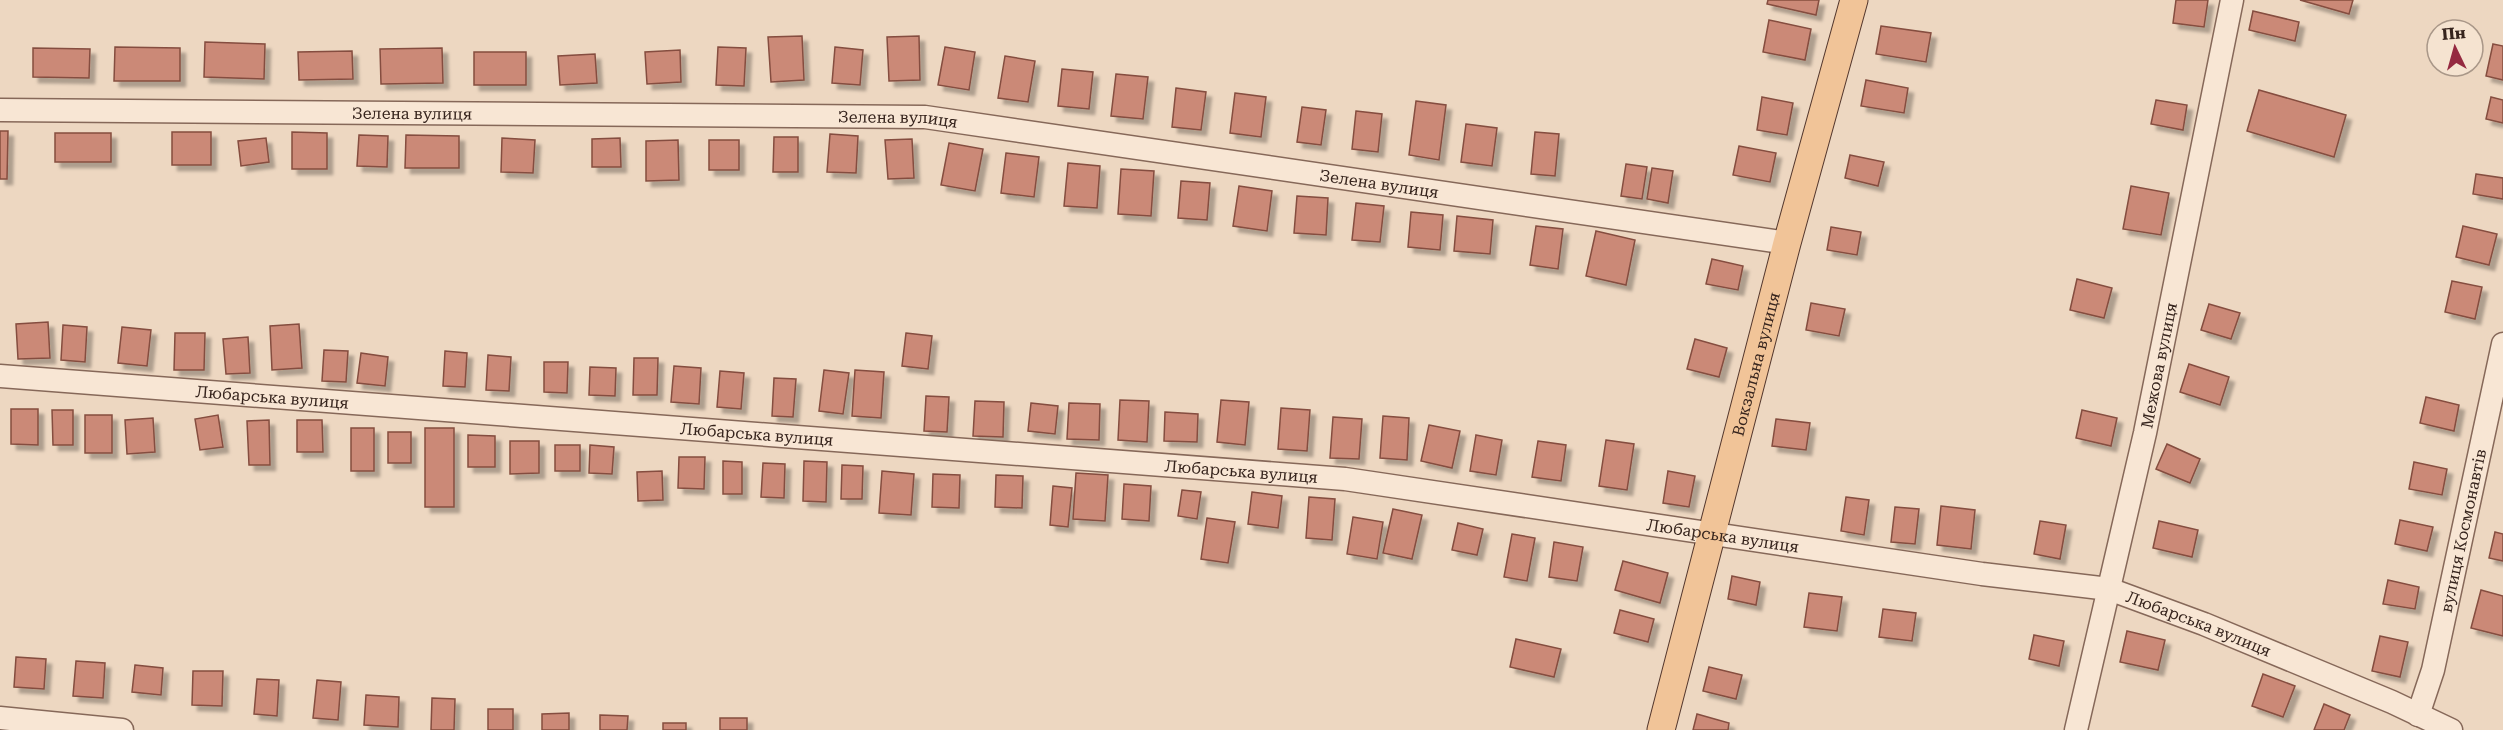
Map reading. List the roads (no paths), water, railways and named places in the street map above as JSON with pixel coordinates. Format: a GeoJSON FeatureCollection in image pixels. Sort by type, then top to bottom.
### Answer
{"type":"FeatureCollection","features":[{"type":"Feature","properties":{"kind":"main road","name":"Вокзальна вулиця"},"geometry":{"type":"LineString","coordinates":[[1661,730],[1787,243],[1854,0]]}},
{"type":"Feature","properties":{"kind":"street","name":"Межова вулиця"},"geometry":{"type":"LineString","coordinates":[[2076,730],[2145,433],[2232,0]]}},
{"type":"Feature","properties":{"kind":"street","name":"Зелена вулиця"},"geometry":{"type":"LineString","coordinates":[[0,110],[925,117],[1787,243]]}},
{"type":"Feature","properties":{"kind":"street","name":"вулиця Космонавтів"},"geometry":{"type":"LineString","coordinates":[[2418,715],[2433,670],[2498,385],[2503,344]]}},
{"type":"Feature","properties":{"kind":"street","name":"Любарська вулиця"},"geometry":{"type":"LineString","coordinates":[[0,376],[1345,479],[1982,574],[2109,589],[2204,624],[2451,730]]}},
{"type":"Feature","properties":{"kind":"street"},"geometry":{"type":"LineString","coordinates":[[0,718],[122,730]]}}]}
